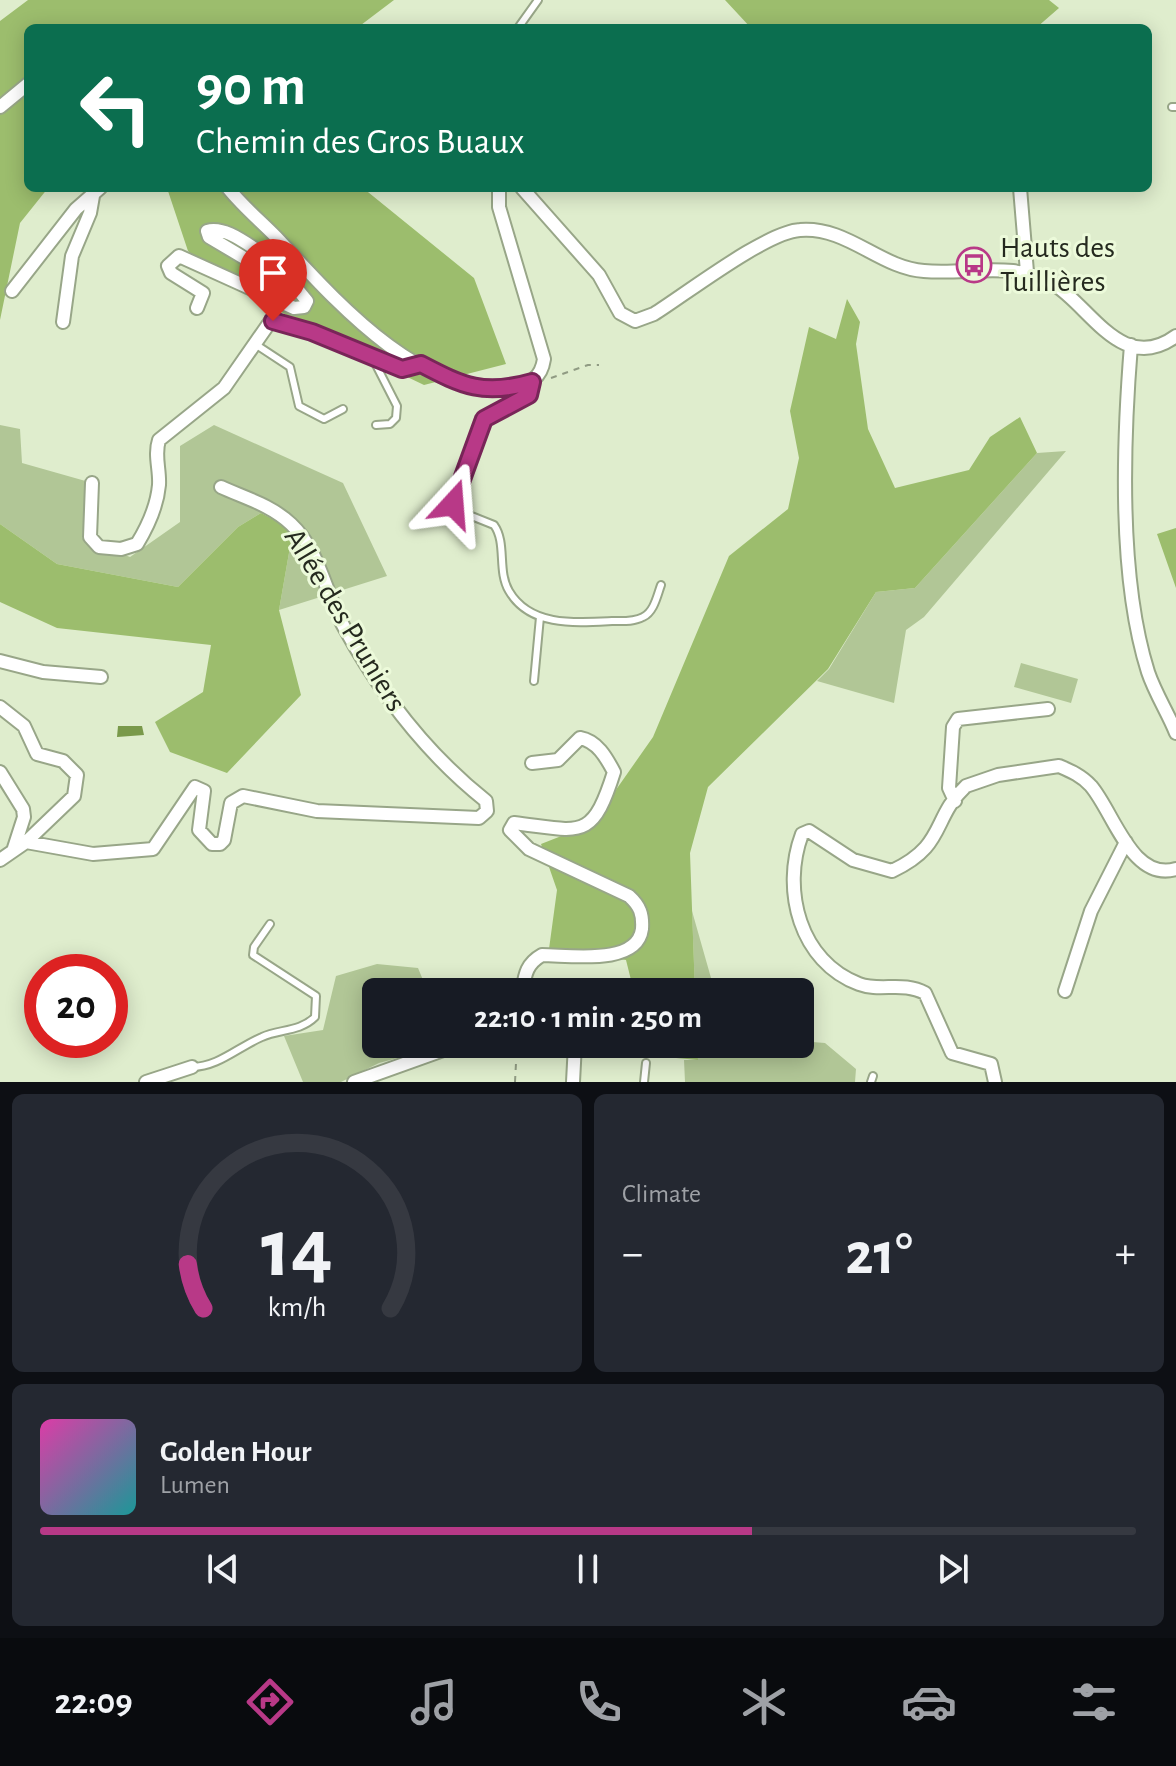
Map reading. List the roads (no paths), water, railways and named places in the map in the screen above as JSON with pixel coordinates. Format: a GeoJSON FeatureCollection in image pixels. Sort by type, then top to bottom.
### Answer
{"type":"FeatureCollection","features":[{"type":"Feature","properties":{"kind":"street"},"geometry":{"type":"LineString","coordinates":[[0,107],[24,87]]}},
{"type":"Feature","properties":{"kind":"street"},"geometry":{"type":"LineString","coordinates":[[12,291],[76,209],[96,192]]}},
{"type":"Feature","properties":{"kind":"street"},"geometry":{"type":"LineString","coordinates":[[63,322],[72,256],[96,192]]}},
{"type":"Feature","properties":{"kind":"street"},"geometry":{"type":"LineString","coordinates":[[232,192],[303,269],[378,338],[454,382],[479,389],[535,379],[544,359],[499,207],[499,192]]}},
{"type":"Feature","properties":{"kind":"street"},"geometry":{"type":"LineString","coordinates":[[526,192],[599,275],[620,313],[635,321],[654,314],[758,245],[797,230],[819,229],[924,272],[1027,272],[1057,286],[1107,334],[1131,345],[1162,343],[1176,336]]}},
{"type":"Feature","properties":{"kind":"street"},"geometry":{"type":"LineString","coordinates":[[1020,192],[1027,272]]}},
{"type":"Feature","properties":{"kind":"street"},"geometry":{"type":"LineString","coordinates":[[197,308],[203,293],[171,273],[168,266],[171,260],[179,256],[192,259],[294,308],[304,307],[307,301],[298,290],[209,237],[207,231],[212,229],[224,231],[277,262],[303,269]]}},
{"type":"Feature","properties":{"kind":"street"},"geometry":{"type":"LineString","coordinates":[[92,483],[90,537],[99,547],[121,549],[137,544],[151,520],[159,485],[156,450],[159,440],[224,388],[266,325],[275,321],[406,369],[421,364]]}},
{"type":"Feature","properties":{"kind":"street"},"geometry":{"type":"LineString","coordinates":[[1131,345],[1126,429],[1127,525],[1135,604],[1149,674],[1176,733]]}},
{"type":"Feature","properties":{"kind":"street","name":"Allée des Pruniers"},"geometry":{"type":"LineString","coordinates":[[26,842],[93,854],[153,849],[195,787],[204,791],[199,830],[212,844],[220,844],[224,840],[231,803],[243,796],[317,811],[418,818],[479,818],[487,811],[486,801],[412,731],[343,625],[311,549],[293,526],[275,510],[221,487]]}},
{"type":"Feature","properties":{"kind":"street"},"geometry":{"type":"LineString","coordinates":[[0,661],[43,672],[101,677]]}},
{"type":"Feature","properties":{"kind":"street"},"geometry":{"type":"LineString","coordinates":[[0,707],[24,726],[37,754],[63,761],[77,775],[74,796],[26,842],[0,860]]}},
{"type":"Feature","properties":{"kind":"street"},"geometry":{"type":"LineString","coordinates":[[955,801],[949,788],[953,727],[958,719],[1048,709]]}},
{"type":"Feature","properties":{"kind":"street"},"geometry":{"type":"LineString","coordinates":[[524,978],[532,960],[542,955],[620,953],[635,946],[641,933],[642,918],[639,905],[629,896],[529,849],[510,830],[514,823],[569,828],[589,825],[601,812],[614,772],[605,755],[589,739],[580,738],[558,760],[532,763]]}},
{"type":"Feature","properties":{"kind":"street"},"geometry":{"type":"LineString","coordinates":[[995,1082],[991,1064],[952,1053],[925,993],[901,985],[861,986],[827,968],[803,934],[797,914],[797,847],[802,834],[809,831],[853,860],[892,871],[914,861],[931,845],[955,801],[975,781],[1059,766],[1076,773],[1090,785],[1111,813],[1126,842],[1149,867],[1165,872],[1176,869]]}},
{"type":"Feature","properties":{"kind":"street"},"geometry":{"type":"LineString","coordinates":[[0,772],[23,809],[24,817],[13,851]]}},
{"type":"Feature","properties":{"kind":"street"},"geometry":{"type":"LineString","coordinates":[[1065,991],[1091,911],[1126,842]]}},
{"type":"Feature","properties":{"kind":"street"},"geometry":{"type":"LineString","coordinates":[[354,1082],[375,1078],[425,1058]]}},
{"type":"Feature","properties":{"kind":"street"},"geometry":{"type":"LineString","coordinates":[[573,1082],[574,1058]]}},
{"type":"Feature","properties":{"kind":"street"},"geometry":{"type":"LineString","coordinates":[[146,1082],[192,1067]]}},
{"type":"Feature","properties":{"kind":"lane"},"geometry":{"type":"LineString","coordinates":[[521,24],[538,0]]}},
{"type":"Feature","properties":{"kind":"lane"},"geometry":{"type":"LineString","coordinates":[[255,344],[290,367],[299,406],[324,419],[343,409]]}},
{"type":"Feature","properties":{"kind":"lane"},"geometry":{"type":"LineString","coordinates":[[372,356],[397,406],[396,418],[390,424],[376,425]]}},
{"type":"Feature","properties":{"kind":"lane"},"geometry":{"type":"LineString","coordinates":[[535,379],[529,395],[490,414],[480,425],[453,504],[459,513],[494,525],[500,536],[502,569],[509,591],[518,603],[540,617],[578,623],[634,620],[649,612],[661,585]]}},
{"type":"Feature","properties":{"kind":"lane"},"geometry":{"type":"LineString","coordinates":[[534,681],[540,617]]}},
{"type":"Feature","properties":{"kind":"lane"},"geometry":{"type":"LineString","coordinates":[[192,1067],[203,1067],[263,1036],[302,1027],[315,1017],[316,996],[253,955],[254,947],[270,924]]}},
{"type":"Feature","properties":{"kind":"lane"},"geometry":{"type":"LineString","coordinates":[[644,1082],[646,1063]]}},
{"type":"Feature","properties":{"kind":"place","name":"Hauts des Tuillières"},"geometry":{"type":"Point","coordinates":[974,265]}}]}
